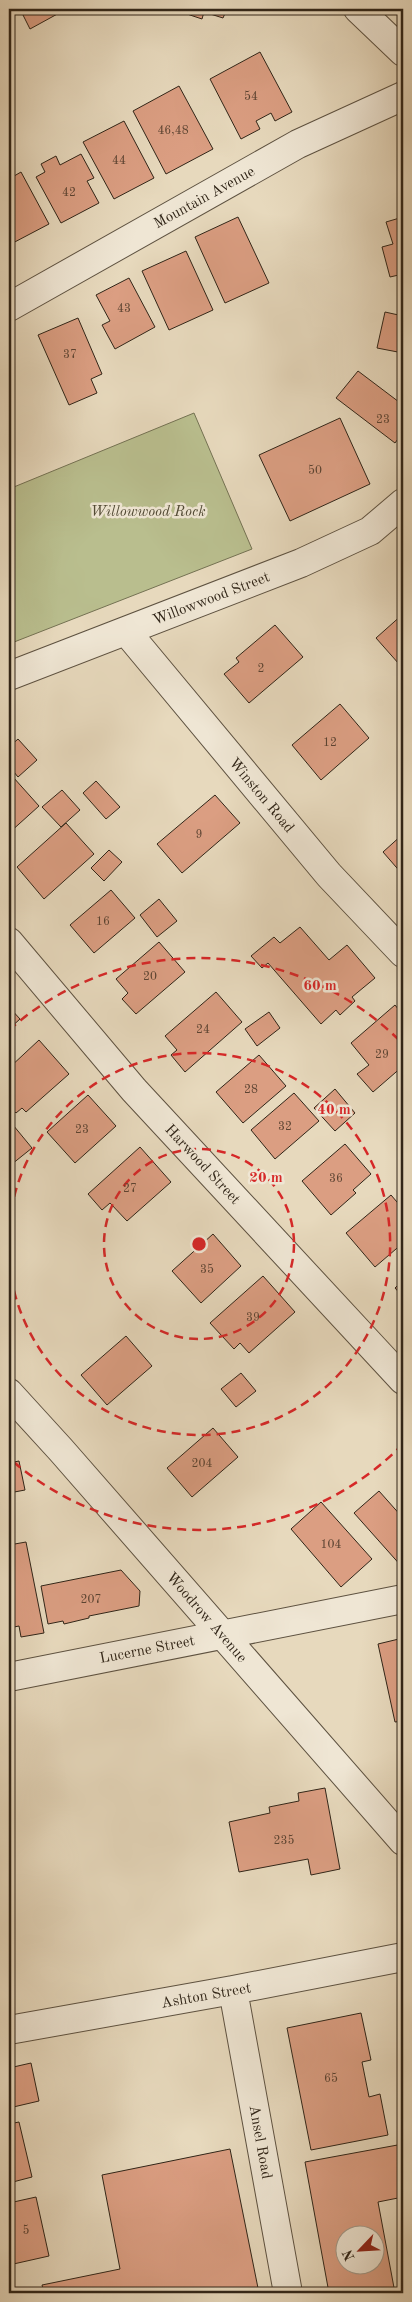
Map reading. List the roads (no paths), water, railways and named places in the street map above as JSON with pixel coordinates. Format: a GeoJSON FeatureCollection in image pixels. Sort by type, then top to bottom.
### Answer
{"type":"FeatureCollection","features":[{"type":"Feature","properties":{"kind":"street"},"geometry":{"type":"LineString","coordinates":[[358,9],[403,52]]}},
{"type":"Feature","properties":{"kind":"street","name":"Mountain Avenue"},"geometry":{"type":"LineString","coordinates":[[9,307],[298,144],[403,96]]}},
{"type":"Feature","properties":{"kind":"street","name":"Willowwood Street"},"geometry":{"type":"LineString","coordinates":[[9,676],[301,563],[370,531],[403,503]]}},
{"type":"Feature","properties":{"kind":"street","name":"Winston Road"},"geometry":{"type":"LineString","coordinates":[[126,631],[328,875],[403,953]]}},
{"type":"Feature","properties":{"kind":"street","name":"Harwood Street"},"geometry":{"type":"LineString","coordinates":[[9,942],[134,1090],[403,1380]]}},
{"type":"Feature","properties":{"kind":"street","name":"Woodrow Avenue"},"geometry":{"type":"LineString","coordinates":[[9,1393],[403,1841]]}},
{"type":"Feature","properties":{"kind":"street","name":"Lucerne Street"},"geometry":{"type":"LineString","coordinates":[[9,1677],[403,1599]]}},
{"type":"Feature","properties":{"kind":"street","name":"Ashton Street"},"geometry":{"type":"LineString","coordinates":[[9,2030],[234,1990],[403,1957]]}},
{"type":"Feature","properties":{"kind":"street","name":"Ansel Road"},"geometry":{"type":"LineString","coordinates":[[234,1990],[288,2293]]}},
{"type":"Feature","properties":{"kind":"park label","name":"Willowwood Rock"},"geometry":{"type":"Point","coordinates":[148,511]}}]}
